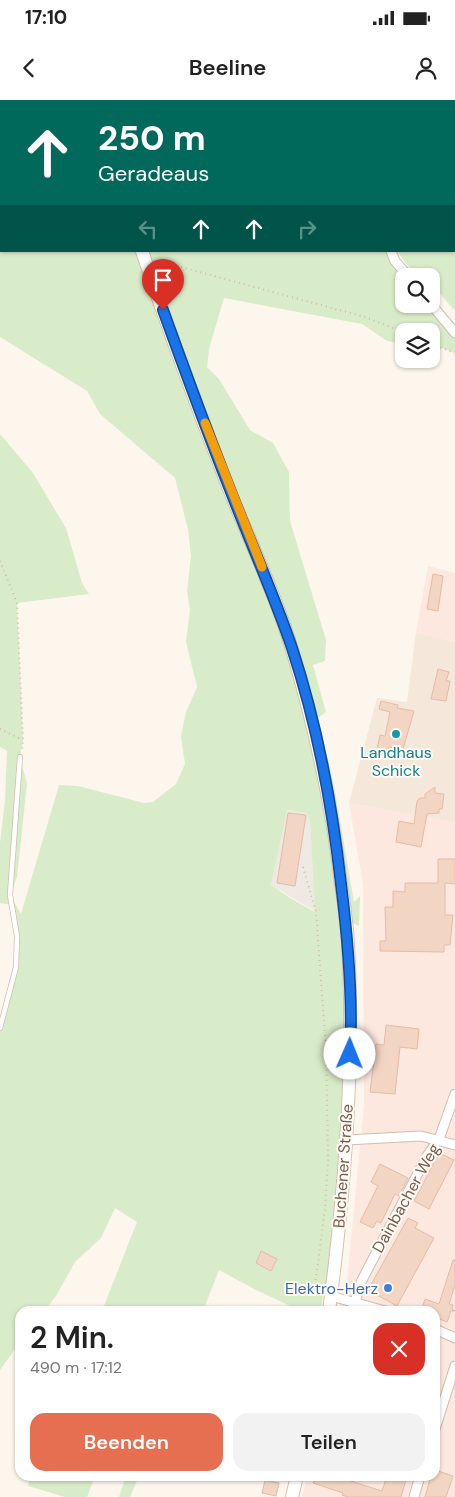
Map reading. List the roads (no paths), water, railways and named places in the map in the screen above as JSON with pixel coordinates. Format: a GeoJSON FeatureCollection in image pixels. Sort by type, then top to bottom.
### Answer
{"type":"FeatureCollection","features":[{"type":"Feature","properties":{"kind":"main road","name":"Buchener Straße"},"geometry":{"type":"LineString","coordinates":[[142,252],[231,492],[271,590],[297,666],[322,766],[333,824],[347,934],[351,1037],[346,1140],[337,1253],[330,1306]]}},
{"type":"Feature","properties":{"kind":"main road"},"geometry":{"type":"LineString","coordinates":[[292,1497],[296,1481]]}},
{"type":"Feature","properties":{"kind":"street"},"geometry":{"type":"LineString","coordinates":[[391,252],[395,261],[401,268]]}},
{"type":"Feature","properties":{"kind":"street"},"geometry":{"type":"LineString","coordinates":[[438,313],[455,333]]}},
{"type":"Feature","properties":{"kind":"street","name":"Dainbacher Weg"},"geometry":{"type":"LineString","coordinates":[[354,1301],[362,1280],[426,1156],[438,1139],[455,1094]]}},
{"type":"Feature","properties":{"kind":"street"},"geometry":{"type":"LineString","coordinates":[[346,1140],[421,1136],[455,1144]]}},
{"type":"Feature","properties":{"kind":"street"},"geometry":{"type":"LineString","coordinates":[[331,1296],[370,1306]]}},
{"type":"Feature","properties":{"kind":"street"},"geometry":{"type":"LineString","coordinates":[[353,1306],[354,1301]]}},
{"type":"Feature","properties":{"kind":"street"},"geometry":{"type":"LineString","coordinates":[[440,1332],[455,1338]]}},
{"type":"Feature","properties":{"kind":"street"},"geometry":{"type":"LineString","coordinates":[[440,1412],[455,1366]]}},
{"type":"Feature","properties":{"kind":"street"},"geometry":{"type":"LineString","coordinates":[[414,1497],[419,1481]]}},
{"type":"Feature","properties":{"kind":"lane"},"geometry":{"type":"LineString","coordinates":[[0,1028],[16,968],[17,936],[10,895],[20,757]]}},
{"type":"Feature","properties":{"kind":"place","name":"Landhaus Schick"},"geometry":{"type":"Point","coordinates":[396,734]}},
{"type":"Feature","properties":{"kind":"place","name":"Elektro-Herz"},"geometry":{"type":"Point","coordinates":[388,1288]}}]}
